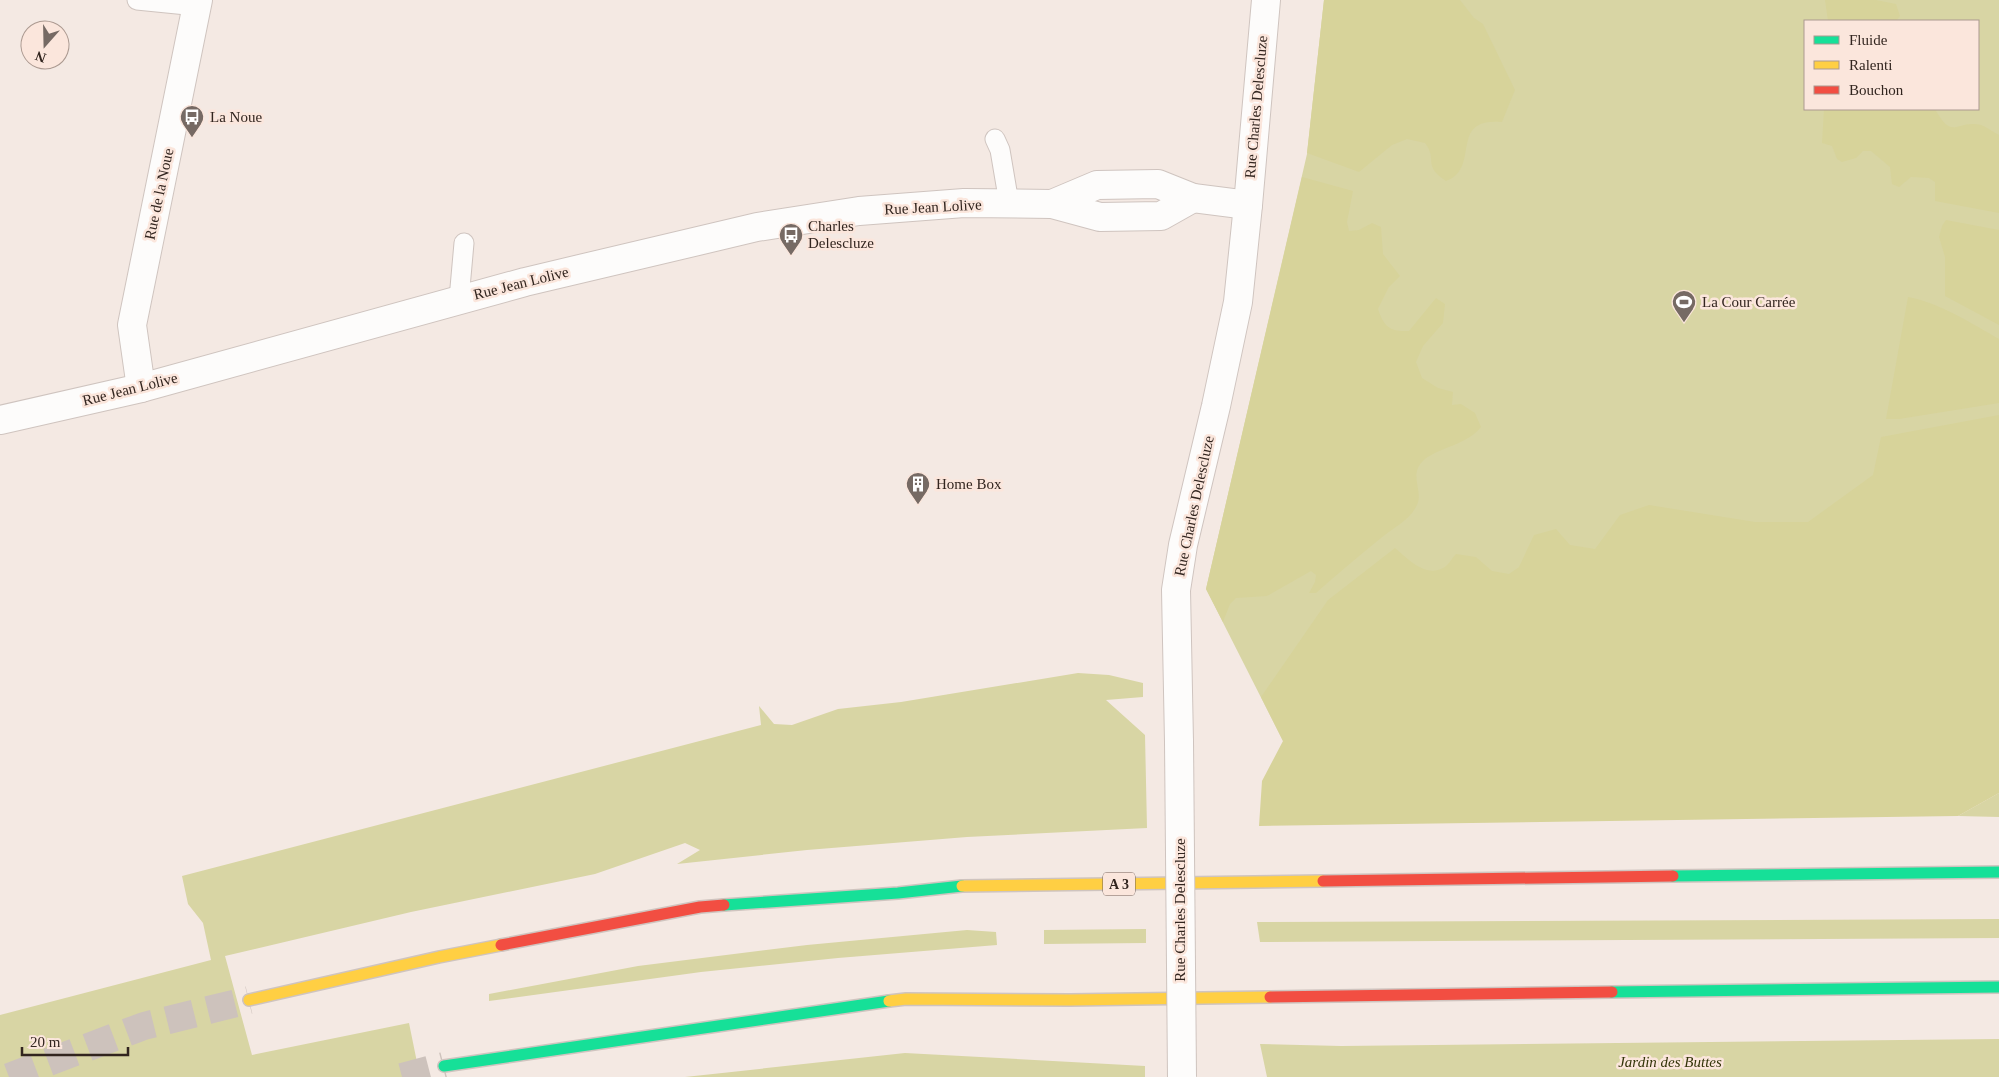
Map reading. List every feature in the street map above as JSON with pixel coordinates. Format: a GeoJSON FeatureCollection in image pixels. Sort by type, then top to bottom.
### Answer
{"type":"FeatureCollection","features":[{"type":"Feature","properties":{"kind":"highway","name":"A 3"},"geometry":{"type":"LineString","coordinates":[[248,1000],[439,957],[700,907],[898,893],[963,886],[1999,872]]}},
{"type":"Feature","properties":{"kind":"highway"},"geometry":{"type":"LineString","coordinates":[[444,1066],[778,1016],[906,999],[1070,1000],[1999,987]]}},
{"type":"Feature","properties":{"kind":"street","name":"Rue Charles Delescluze"},"geometry":{"type":"LineString","coordinates":[[1182,1077],[1176,590],[1183,545],[1216,406],[1238,302],[1266,0]]}},
{"type":"Feature","properties":{"kind":"street","name":"Rue de la Noue"},"geometry":{"type":"LineString","coordinates":[[141,388],[132,325],[198,3]]}},
{"type":"Feature","properties":{"kind":"street","name":"Rue Jean Lolive"},"geometry":{"type":"LineString","coordinates":[[0,420],[141,388],[524,282],[757,227],[859,212],[964,203],[1052,204],[1097,185],[1158,184],[1193,198],[1248,205]]}},
{"type":"Feature","properties":{"kind":"lane"},"geometry":{"type":"LineString","coordinates":[[137,0],[198,3]]}},
{"type":"Feature","properties":{"kind":"lane"},"geometry":{"type":"LineString","coordinates":[[995,139],[1000,150],[1009,204]]}},
{"type":"Feature","properties":{"kind":"lane"},"geometry":{"type":"LineString","coordinates":[[459,299],[464,243]]}},
{"type":"Feature","properties":{"kind":"green space"},"geometry":{"type":"Polygon","coordinates":[[[1324,0],[1999,0],[1999,706],[1283,741],[1206,589],[1307,154],[1324,0]]]}},
{"type":"Feature","properties":{"kind":"green space"},"geometry":{"type":"Polygon","coordinates":[[[1078,673],[1109,675],[1143,683],[1143,697],[1106,700],[1145,735],[1147,828],[967,837],[807,850],[677,864],[700,850],[685,843],[595,874],[411,912],[225,956],[252,1055],[409,1023],[420,1077],[0,1077],[0,1015],[211,960],[203,923],[188,904],[182,876],[761,725],[759,706],[774,724],[792,725],[838,709],[901,702],[1078,673]]]}},
{"type":"Feature","properties":{"kind":"green space"},"geometry":{"type":"Polygon","coordinates":[[[1999,793],[1999,817],[1958,816],[1999,793]]]}},
{"type":"Feature","properties":{"kind":"green space"},"geometry":{"type":"Polygon","coordinates":[[[1999,919],[1999,938],[1260,942],[1257,922],[1999,919]]]}},
{"type":"Feature","properties":{"kind":"green space"},"geometry":{"type":"Polygon","coordinates":[[[1146,929],[1146,943],[1044,944],[1044,930],[1146,929]]]}},
{"type":"Feature","properties":{"kind":"green space"},"geometry":{"type":"Polygon","coordinates":[[[967,930],[996,932],[997,945],[701,972],[489,1001],[489,994],[638,966],[807,945],[967,930]]]}},
{"type":"Feature","properties":{"kind":"green space","name":"Jardin des Buttes"},"geometry":{"type":"Polygon","coordinates":[[[1999,1039],[1999,1077],[1267,1077],[1260,1044],[1341,1046],[1999,1039]]]}},
{"type":"Feature","properties":{"kind":"green space"},"geometry":{"type":"Polygon","coordinates":[[[905,1053],[1145,1066],[1145,1077],[685,1077],[905,1053]]]}},
{"type":"Feature","properties":{"kind":"shaded area"},"geometry":{"type":"Polygon","coordinates":[[[1324,0],[1460,0],[1474,18],[1483,24],[1515,90],[1502,122],[1485,123],[1475,127],[1470,135],[1462,166],[1456,175],[1446,181],[1434,171],[1429,149],[1425,143],[1407,139],[1392,145],[1359,172],[1307,153],[1324,0]]]}},
{"type":"Feature","properties":{"kind":"shaded area"},"geometry":{"type":"Polygon","coordinates":[[[1825,0],[1876,0],[1896,4],[1900,16],[1897,20],[1828,20],[1825,0]]]}},
{"type":"Feature","properties":{"kind":"shaded area"},"geometry":{"type":"Polygon","coordinates":[[[1824,110],[1936,110],[1946,125],[1951,127],[1973,124],[1981,125],[1999,135],[1999,213],[1935,201],[1935,182],[1929,178],[1911,177],[1899,187],[1892,184],[1890,167],[1871,151],[1863,151],[1856,158],[1842,162],[1837,159],[1832,146],[1822,143],[1824,110]]]}},
{"type":"Feature","properties":{"kind":"shaded area"},"geometry":{"type":"Polygon","coordinates":[[[1302,177],[1353,191],[1347,222],[1349,231],[1359,230],[1372,223],[1381,227],[1383,254],[1400,276],[1389,287],[1378,309],[1385,324],[1397,331],[1409,331],[1436,298],[1445,304],[1443,323],[1423,346],[1416,362],[1422,378],[1438,388],[1453,392],[1452,405],[1461,404],[1475,413],[1481,427],[1476,433],[1462,441],[1425,459],[1417,470],[1419,499],[1410,515],[1316,593],[1309,593],[1315,582],[1316,575],[1311,571],[1267,596],[1236,598],[1230,604],[1223,622],[1206,589],[1302,177]]]}},
{"type":"Feature","properties":{"kind":"shaded area"},"geometry":{"type":"Polygon","coordinates":[[[1946,220],[1999,230],[1999,325],[1945,296],[1945,257],[1939,237],[1946,220]]]}},
{"type":"Feature","properties":{"kind":"shaded area"},"geometry":{"type":"Polygon","coordinates":[[[1908,297],[1943,309],[1999,339],[1999,403],[1899,419],[1886,419],[1908,297]]]}},
{"type":"Feature","properties":{"kind":"shaded area"},"geometry":{"type":"Polygon","coordinates":[[[1999,415],[1999,793],[1958,816],[1259,826],[1262,781],[1283,741],[1261,697],[1328,600],[1395,548],[1423,569],[1436,570],[1445,567],[1456,554],[1476,557],[1492,571],[1509,574],[1519,567],[1534,535],[1556,529],[1570,545],[1595,549],[1620,515],[1649,505],[1755,522],[1808,522],[1873,475],[1881,437],[1999,415]]]}},
{"type":"Feature","properties":{"kind":"tunnel"},"geometry":{"type":"LineString","coordinates":[[9,1077],[144,1026],[249,1000]]}},
{"type":"Feature","properties":{"kind":"tunnel"},"geometry":{"type":"LineString","coordinates":[[402,1077],[444,1066]]}},
{"type":"Feature","properties":{"kind":"traffic: fast"},"geometry":{"type":"LineString","coordinates":[[1673,876],[1999,872]]}},
{"type":"Feature","properties":{"kind":"traffic: fast"},"geometry":{"type":"LineString","coordinates":[[724,905],[898,893],[962,886]]}},
{"type":"Feature","properties":{"kind":"traffic: fast"},"geometry":{"type":"LineString","coordinates":[[1612,992],[1999,987]]}},
{"type":"Feature","properties":{"kind":"traffic: fast"},"geometry":{"type":"LineString","coordinates":[[444,1066],[889,1001]]}},
{"type":"Feature","properties":{"kind":"traffic: slow"},"geometry":{"type":"LineString","coordinates":[[962,886],[1323,881]]}},
{"type":"Feature","properties":{"kind":"traffic: slow"},"geometry":{"type":"LineString","coordinates":[[249,1000],[501,945]]}},
{"type":"Feature","properties":{"kind":"traffic: slow"},"geometry":{"type":"LineString","coordinates":[[889,1001],[906,999],[1070,1000],[1270,997]]}},
{"type":"Feature","properties":{"kind":"traffic: jam"},"geometry":{"type":"LineString","coordinates":[[1323,881],[1673,876]]}},
{"type":"Feature","properties":{"kind":"traffic: jam"},"geometry":{"type":"LineString","coordinates":[[501,945],[700,907],[724,905]]}},
{"type":"Feature","properties":{"kind":"traffic: jam"},"geometry":{"type":"LineString","coordinates":[[1270,997],[1612,992]]}},
{"type":"Feature","properties":{"kind":"place","name":"La Noue"},"geometry":{"type":"Point","coordinates":[192,138]}},
{"type":"Feature","properties":{"kind":"place","name":"Charles Delescluze"},"geometry":{"type":"Point","coordinates":[791,256]}},
{"type":"Feature","properties":{"kind":"place","name":"La Cour Carrée"},"geometry":{"type":"Point","coordinates":[1684,323]}},
{"type":"Feature","properties":{"kind":"place","name":"Home Box"},"geometry":{"type":"Point","coordinates":[918,505]}}]}
